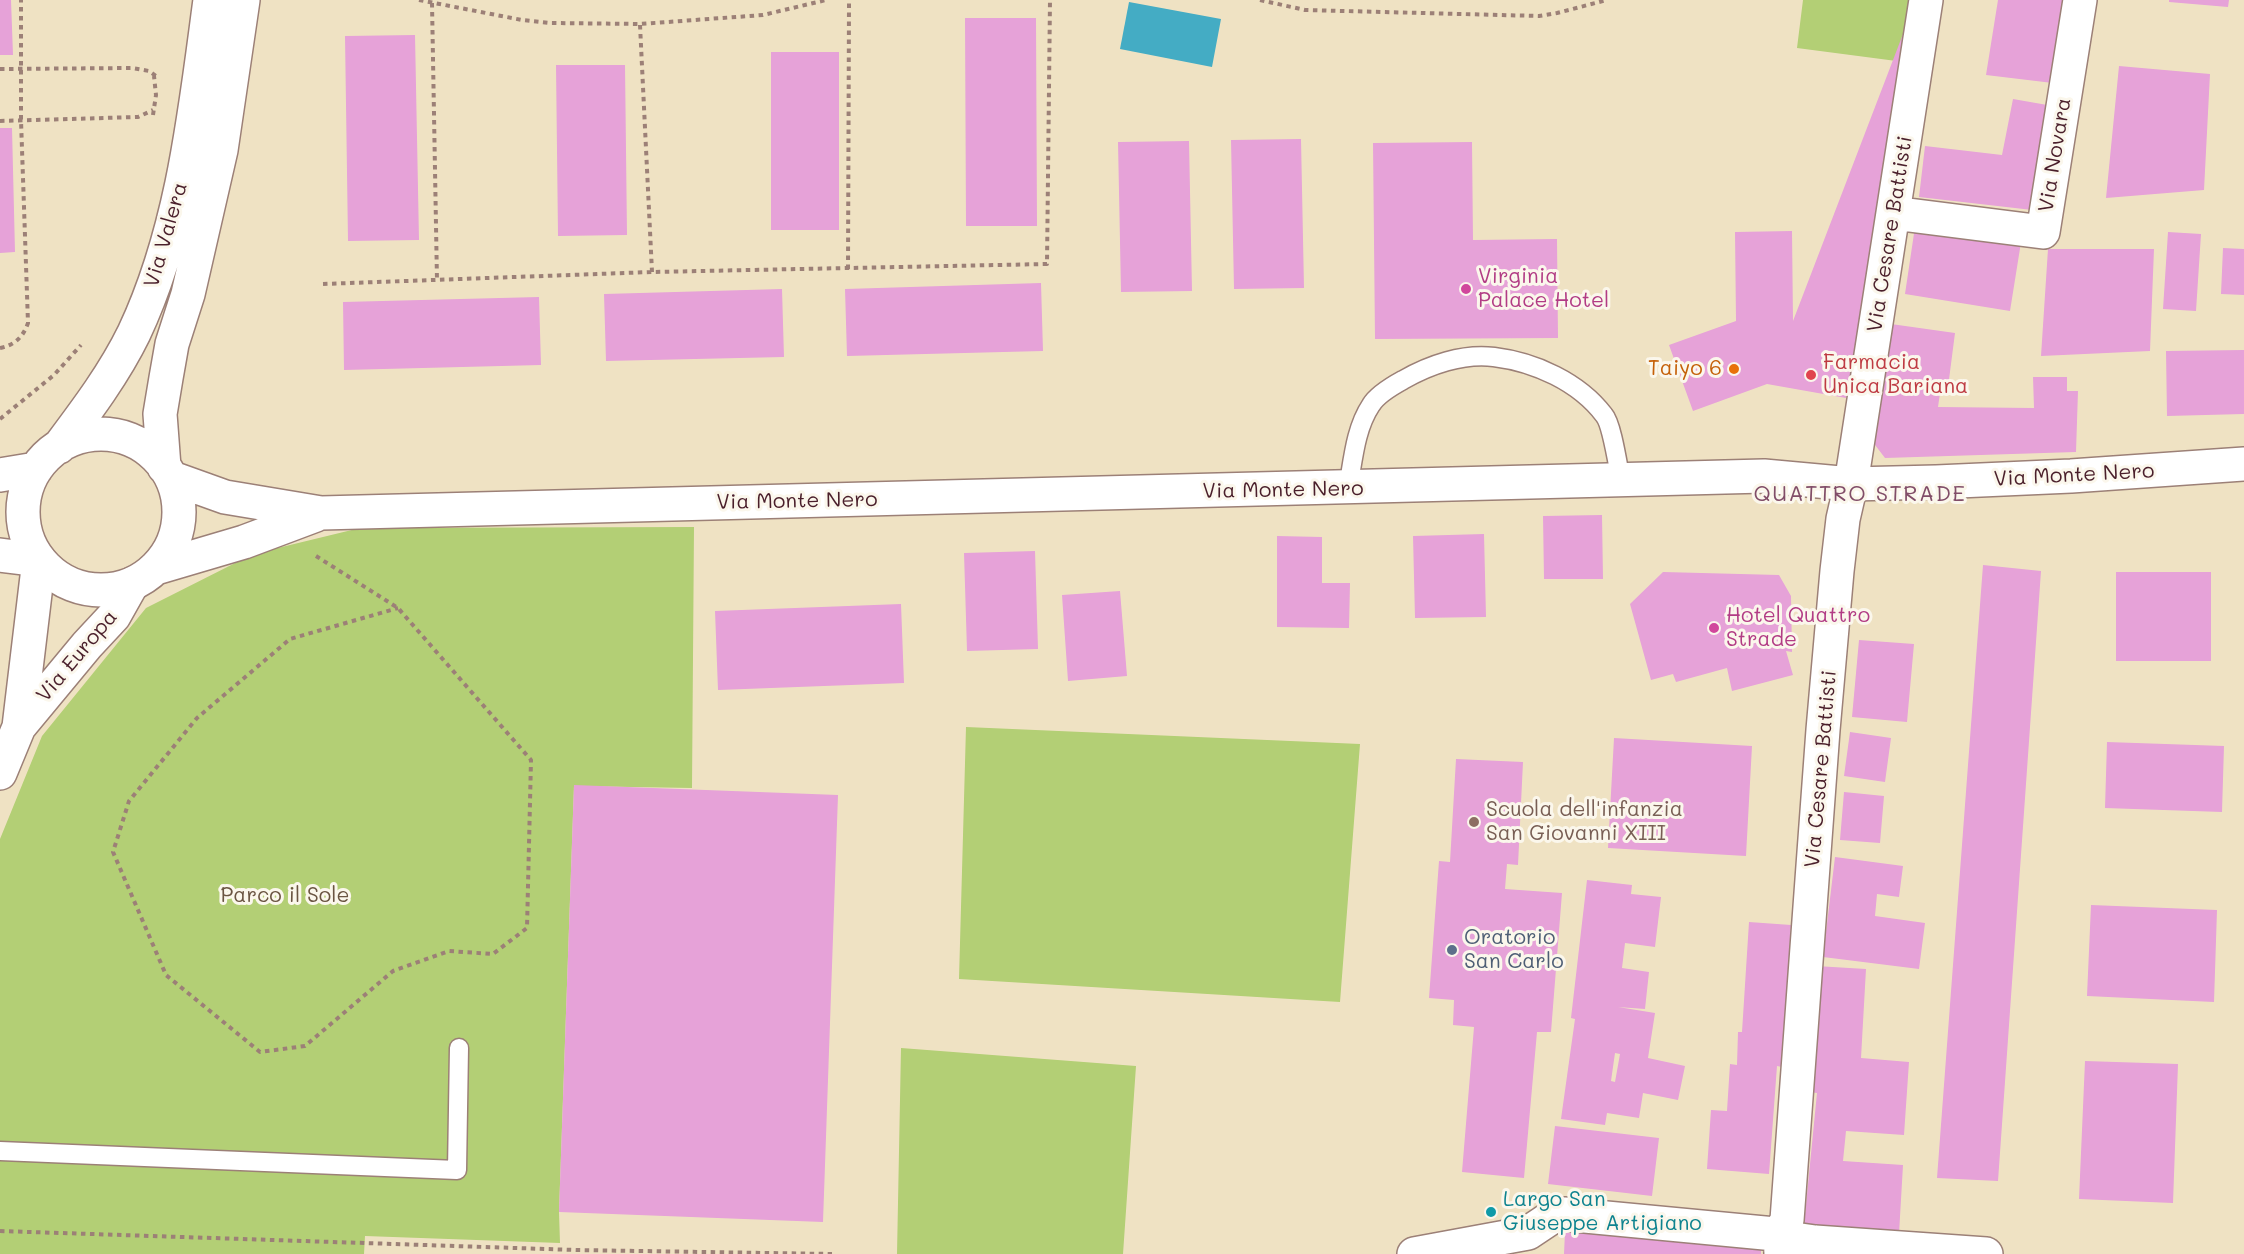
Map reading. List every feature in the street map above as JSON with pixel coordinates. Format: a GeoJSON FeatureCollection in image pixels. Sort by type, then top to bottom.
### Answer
{"type":"FeatureCollection","features":[{"type":"Feature","properties":{"kind":"street","name":"Via Valera"},"geometry":{"type":"LineString","coordinates":[[47,458],[93,400],[134,333],[163,263],[193,122],[210,0]]}},
{"type":"Feature","properties":{"kind":"street","name":"Via Valera"},"geometry":{"type":"LineString","coordinates":[[168,472],[160,414],[172,344],[188,294],[221,150],[243,0]]}},
{"type":"Feature","properties":{"kind":"street","name":"Via Cesare Battisti"},"geometry":{"type":"LineString","coordinates":[[1780,1243],[1787,1220],[1823,730],[1843,519],[1851,484],[1926,0]]}},
{"type":"Feature","properties":{"kind":"street","name":"Via Novara"},"geometry":{"type":"LineString","coordinates":[[1893,213],[2043,232],[2080,0]]}},
{"type":"Feature","properties":{"kind":"street"},"geometry":{"type":"LineString","coordinates":[[0,475],[47,458],[74,440],[90,436],[119,437],[143,447],[168,472],[179,505],[177,531],[169,551],[144,576],[108,590],[80,588],[63,581],[39,560],[30,544],[23,518],[23,503],[31,478],[47,458]]}},
{"type":"Feature","properties":{"kind":"street","name":"Via Monte Nero"},"geometry":{"type":"LineString","coordinates":[[168,472],[225,497],[321,513],[1764,476],[1851,484],[2060,477],[2244,464]]}},
{"type":"Feature","properties":{"kind":"street","name":"Via Monte Nero"},"geometry":{"type":"LineString","coordinates":[[144,576],[321,513]]}},
{"type":"Feature","properties":{"kind":"street"},"geometry":{"type":"LineString","coordinates":[[0,555],[39,560]]}},
{"type":"Feature","properties":{"kind":"street","name":"Via Europa"},"geometry":{"type":"LineString","coordinates":[[0,773],[19,727],[39,560]]}},
{"type":"Feature","properties":{"kind":"street","name":"Via Europa"},"geometry":{"type":"LineString","coordinates":[[19,727],[114,616],[144,576]]}},
{"type":"Feature","properties":{"kind":"street"},"geometry":{"type":"LineString","coordinates":[[1414,1254],[1528,1233],[1556,1215],[1564,1214],[1775,1234],[1780,1243],[1794,1239],[1986,1254]]}},
{"type":"Feature","properties":{"kind":"street"},"geometry":{"type":"LineString","coordinates":[[1544,1254],[1545,1221]]}},
{"type":"Feature","properties":{"kind":"lane"},"geometry":{"type":"LineString","coordinates":[[1348,488],[1359,430],[1371,404],[1393,386],[1421,370],[1456,359],[1493,357],[1547,370],[1581,391],[1606,417],[1621,481]]}},
{"type":"Feature","properties":{"kind":"lane"},"geometry":{"type":"LineString","coordinates":[[0,1151],[457,1170],[459,1048]]}},
{"type":"Feature","properties":{"kind":"path"},"geometry":{"type":"LineString","coordinates":[[0,348],[10,346],[23,336],[28,323],[21,120],[21,0]]}},
{"type":"Feature","properties":{"kind":"path"},"geometry":{"type":"LineString","coordinates":[[419,0],[522,20],[640,24],[763,15],[826,0]]}},
{"type":"Feature","properties":{"kind":"path"},"geometry":{"type":"LineString","coordinates":[[848,269],[849,0]]}},
{"type":"Feature","properties":{"kind":"path"},"geometry":{"type":"LineString","coordinates":[[323,284],[652,273],[1047,264],[1050,0]]}},
{"type":"Feature","properties":{"kind":"path"},"geometry":{"type":"LineString","coordinates":[[1260,0],[1305,10],[1539,16],[1607,0]]}},
{"type":"Feature","properties":{"kind":"path"},"geometry":{"type":"LineString","coordinates":[[432,3],[437,281]]}},
{"type":"Feature","properties":{"kind":"path"},"geometry":{"type":"LineString","coordinates":[[640,24],[652,273]]}},
{"type":"Feature","properties":{"kind":"path"},"geometry":{"type":"LineString","coordinates":[[0,69],[132,68],[149,71],[154,76],[156,95],[153,120]]}},
{"type":"Feature","properties":{"kind":"path"},"geometry":{"type":"LineString","coordinates":[[154,76],[164,77]]}},
{"type":"Feature","properties":{"kind":"path"},"geometry":{"type":"LineString","coordinates":[[0,121],[138,117],[153,110]]}},
{"type":"Feature","properties":{"kind":"path"},"geometry":{"type":"LineString","coordinates":[[0,419],[54,375],[82,344]]}},
{"type":"Feature","properties":{"kind":"path"},"geometry":{"type":"LineString","coordinates":[[313,554],[398,608],[531,760],[527,928],[493,954],[449,951],[393,971],[305,1046],[260,1052],[166,975],[113,852],[129,801],[197,718],[290,639],[398,608]]}},
{"type":"Feature","properties":{"kind":"path"},"geometry":{"type":"LineString","coordinates":[[0,1231],[564,1249],[832,1254]]}},
{"type":"Feature","properties":{"kind":"green space"},"geometry":{"type":"Polygon","coordinates":[[[1803,0],[1912,0],[1904,62],[1797,48],[1803,0]]]}},
{"type":"Feature","properties":{"kind":"green space","name":"Parco il Sole"},"geometry":{"type":"Polygon","coordinates":[[[694,527],[692,788],[574,786],[559,1212],[560,1243],[365,1236],[364,1254],[0,1254],[0,839],[42,736],[146,608],[253,554],[360,528],[694,527]]]}},
{"type":"Feature","properties":{"kind":"green space"},"geometry":{"type":"Polygon","coordinates":[[[966,727],[1360,744],[1340,1002],[959,979],[966,727]]]}},
{"type":"Feature","properties":{"kind":"green space"},"geometry":{"type":"Polygon","coordinates":[[[901,1048],[1136,1066],[1123,1254],[897,1254],[901,1048]]]}},
{"type":"Feature","properties":{"kind":"water"},"geometry":{"type":"Polygon","coordinates":[[[1129,2],[1221,19],[1212,67],[1120,49],[1129,2]]]}},
{"type":"Feature","properties":{"kind":"building"},"geometry":{"type":"Polygon","coordinates":[[[0,0],[11,0],[13,55],[0,55],[0,0]]]}},
{"type":"Feature","properties":{"kind":"building"},"geometry":{"type":"Polygon","coordinates":[[[1916,0],[1924,0],[1846,398],[1767,384],[1693,411],[1669,345],[1736,321],[1735,232],[1792,231],[1793,321],[1916,0]]]}},
{"type":"Feature","properties":{"kind":"building"},"geometry":{"type":"Polygon","coordinates":[[[1998,0],[2071,0],[2061,84],[1986,75],[1998,0]]]}},
{"type":"Feature","properties":{"kind":"building"},"geometry":{"type":"Polygon","coordinates":[[[2169,0],[2229,0],[2228,7],[2169,2],[2169,0]]]}},
{"type":"Feature","properties":{"kind":"building"},"geometry":{"type":"Polygon","coordinates":[[[965,18],[1036,18],[1037,226],[966,226],[965,18]]]}},
{"type":"Feature","properties":{"kind":"building"},"geometry":{"type":"Polygon","coordinates":[[[415,35],[419,240],[348,241],[345,36],[415,35]]]}},
{"type":"Feature","properties":{"kind":"building"},"geometry":{"type":"Polygon","coordinates":[[[771,52],[839,52],[839,230],[771,230],[771,52]]]}},
{"type":"Feature","properties":{"kind":"building"},"geometry":{"type":"Polygon","coordinates":[[[556,65],[625,65],[627,235],[558,236],[556,65]]]}},
{"type":"Feature","properties":{"kind":"building"},"geometry":{"type":"Polygon","coordinates":[[[2119,66],[2210,74],[2204,190],[2106,198],[2119,66]]]}},
{"type":"Feature","properties":{"kind":"building"},"geometry":{"type":"Polygon","coordinates":[[[2013,99],[2053,106],[2041,211],[1919,197],[1925,146],[2002,155],[2013,99]]]}},
{"type":"Feature","properties":{"kind":"building"},"geometry":{"type":"Polygon","coordinates":[[[0,128],[12,128],[15,252],[0,253],[0,128]]]}},
{"type":"Feature","properties":{"kind":"building"},"geometry":{"type":"Polygon","coordinates":[[[1301,139],[1304,288],[1234,289],[1231,140],[1301,139]]]}},
{"type":"Feature","properties":{"kind":"building"},"geometry":{"type":"Polygon","coordinates":[[[1189,141],[1192,291],[1121,292],[1118,142],[1189,141]]]}},
{"type":"Feature","properties":{"kind":"building","name":"Virginia Palace Hotel"},"geometry":{"type":"Polygon","coordinates":[[[1472,142],[1473,240],[1557,239],[1558,338],[1375,339],[1373,143],[1472,142]]]}},
{"type":"Feature","properties":{"kind":"building"},"geometry":{"type":"Polygon","coordinates":[[[1916,220],[2022,236],[2010,311],[1905,294],[1916,220]]]}},
{"type":"Feature","properties":{"kind":"building"},"geometry":{"type":"Polygon","coordinates":[[[2168,232],[2201,234],[2196,311],[2163,309],[2168,232]]]}},
{"type":"Feature","properties":{"kind":"building"},"geometry":{"type":"Polygon","coordinates":[[[2223,248],[2244,249],[2244,295],[2221,294],[2223,248]]]}},
{"type":"Feature","properties":{"kind":"building"},"geometry":{"type":"Polygon","coordinates":[[[2048,249],[2154,249],[2150,351],[2041,356],[2048,249]]]}},
{"type":"Feature","properties":{"kind":"building"},"geometry":{"type":"Polygon","coordinates":[[[1041,283],[1043,351],[847,356],[845,289],[1041,283]]]}},
{"type":"Feature","properties":{"kind":"building"},"geometry":{"type":"Polygon","coordinates":[[[782,289],[784,357],[606,361],[604,294],[782,289]]]}},
{"type":"Feature","properties":{"kind":"building"},"geometry":{"type":"Polygon","coordinates":[[[539,297],[541,365],[344,370],[343,302],[539,297]]]}},
{"type":"Feature","properties":{"kind":"building"},"geometry":{"type":"Polygon","coordinates":[[[1891,324],[1955,333],[1947,395],[1940,393],[1938,407],[2034,408],[2033,377],[2067,377],[2067,391],[2078,391],[2076,452],[1885,458],[1872,441],[1891,324]]]}},
{"type":"Feature","properties":{"kind":"building"},"geometry":{"type":"Polygon","coordinates":[[[2244,350],[2244,414],[2167,416],[2166,351],[2244,350]]]}},
{"type":"Feature","properties":{"kind":"building"},"geometry":{"type":"Polygon","coordinates":[[[1602,515],[1603,579],[1544,579],[1543,516],[1602,515]]]}},
{"type":"Feature","properties":{"kind":"building"},"geometry":{"type":"Polygon","coordinates":[[[1484,534],[1486,617],[1415,618],[1413,536],[1484,534]]]}},
{"type":"Feature","properties":{"kind":"building"},"geometry":{"type":"Polygon","coordinates":[[[1277,536],[1322,537],[1322,583],[1350,583],[1349,628],[1277,627],[1277,536]]]}},
{"type":"Feature","properties":{"kind":"building"},"geometry":{"type":"Polygon","coordinates":[[[1035,551],[1038,649],[967,651],[964,553],[1035,551]]]}},
{"type":"Feature","properties":{"kind":"building"},"geometry":{"type":"Polygon","coordinates":[[[1983,565],[2041,571],[1998,1181],[1937,1178],[1983,565]]]}},
{"type":"Feature","properties":{"kind":"building","name":"Hotel Quattro Strade"},"geometry":{"type":"Polygon","coordinates":[[[1663,572],[1779,575],[1791,596],[1792,652],[1786,651],[1793,675],[1732,691],[1727,668],[1676,682],[1673,674],[1651,680],[1630,604],[1663,572]]]}},
{"type":"Feature","properties":{"kind":"building"},"geometry":{"type":"Polygon","coordinates":[[[2116,572],[2211,572],[2211,661],[2116,661],[2116,572]]]}},
{"type":"Feature","properties":{"kind":"building"},"geometry":{"type":"Polygon","coordinates":[[[1120,591],[1127,676],[1068,681],[1062,595],[1120,591]]]}},
{"type":"Feature","properties":{"kind":"building"},"geometry":{"type":"Polygon","coordinates":[[[901,604],[904,683],[718,690],[715,611],[901,604]]]}},
{"type":"Feature","properties":{"kind":"building"},"geometry":{"type":"Polygon","coordinates":[[[1859,640],[1914,644],[1907,722],[1852,717],[1859,640]]]}},
{"type":"Feature","properties":{"kind":"building"},"geometry":{"type":"Polygon","coordinates":[[[1850,732],[1891,738],[1885,782],[1844,776],[1850,732]]]}},
{"type":"Feature","properties":{"kind":"building"},"geometry":{"type":"Polygon","coordinates":[[[1614,738],[1752,746],[1746,856],[1608,848],[1614,738]]]}},
{"type":"Feature","properties":{"kind":"building"},"geometry":{"type":"Polygon","coordinates":[[[2107,742],[2224,746],[2222,812],[2105,808],[2107,742]]]}},
{"type":"Feature","properties":{"kind":"building"},"geometry":{"type":"Polygon","coordinates":[[[1456,759],[1523,762],[1518,865],[1507,864],[1505,889],[1562,893],[1551,1032],[1537,1032],[1524,1178],[1462,1172],[1474,1027],[1453,1025],[1454,1000],[1429,998],[1439,861],[1450,862],[1456,759]]]}},
{"type":"Feature","properties":{"kind":"building"},"geometry":{"type":"Polygon","coordinates":[[[574,785],[838,795],[823,1222],[559,1212],[574,785]]]}},
{"type":"Feature","properties":{"kind":"building"},"geometry":{"type":"Polygon","coordinates":[[[1844,792],[1884,796],[1880,843],[1840,840],[1844,792]]]}},
{"type":"Feature","properties":{"kind":"building"},"geometry":{"type":"Polygon","coordinates":[[[1835,857],[1903,866],[1899,897],[1877,894],[1875,916],[1925,923],[1919,969],[1823,957],[1835,857]]]}},
{"type":"Feature","properties":{"kind":"building"},"geometry":{"type":"Polygon","coordinates":[[[1587,880],[1632,885],[1631,894],[1661,897],[1655,947],[1625,943],[1622,968],[1649,972],[1645,1009],[1618,1007],[1655,1013],[1648,1058],[1685,1066],[1678,1100],[1643,1093],[1639,1118],[1607,1113],[1605,1125],[1561,1119],[1575,1019],[1571,1018],[1587,880]],[[1615,1053],[1611,1081],[1615,1082],[1620,1054],[1615,1053]]]}},
{"type":"Feature","properties":{"kind":"building"},"geometry":{"type":"Polygon","coordinates":[[[2091,905],[2217,910],[2214,1002],[2087,996],[2091,905]]]}},
{"type":"Feature","properties":{"kind":"building"},"geometry":{"type":"Polygon","coordinates":[[[1749,922],[1791,925],[1782,1067],[1777,1066],[1769,1174],[1707,1169],[1711,1110],[1727,1111],[1730,1064],[1737,1065],[1738,1032],[1742,1032],[1749,922]]]}},
{"type":"Feature","properties":{"kind":"building"},"geometry":{"type":"Polygon","coordinates":[[[1816,966],[1866,969],[1861,1058],[1909,1062],[1904,1135],[1846,1131],[1843,1161],[1903,1165],[1899,1234],[1804,1225],[1817,1093],[1809,1092],[1816,966]]]}},
{"type":"Feature","properties":{"kind":"building"},"geometry":{"type":"Polygon","coordinates":[[[2085,1061],[2178,1064],[2173,1203],[2079,1199],[2085,1061]]]}},
{"type":"Feature","properties":{"kind":"building"},"geometry":{"type":"Polygon","coordinates":[[[1555,1126],[1659,1138],[1652,1196],[1548,1184],[1555,1126]]]}},
{"type":"Feature","properties":{"kind":"building"},"geometry":{"type":"Polygon","coordinates":[[[1565,1232],[1761,1246],[1761,1254],[1564,1254],[1565,1232]]]}},
{"type":"Feature","properties":{"kind":"place","name":"Virginia Palace Hotel"},"geometry":{"type":"Point","coordinates":[1466,289]}},
{"type":"Feature","properties":{"kind":"place","name":"Taiyo 6"},"geometry":{"type":"Point","coordinates":[1734,369]}},
{"type":"Feature","properties":{"kind":"place","name":"Farmacia Unica Bariana"},"geometry":{"type":"Point","coordinates":[1811,375]}},
{"type":"Feature","properties":{"kind":"place","name":"Hotel Quattro Strade"},"geometry":{"type":"Point","coordinates":[1714,628]}},
{"type":"Feature","properties":{"kind":"place","name":"Scuola dell'infanzia San Giovanni XIII"},"geometry":{"type":"Point","coordinates":[1474,822]}},
{"type":"Feature","properties":{"kind":"place","name":"Oratorio San Carlo"},"geometry":{"type":"Point","coordinates":[1452,950]}},
{"type":"Feature","properties":{"kind":"place","name":"Largo San Giuseppe Artigiano"},"geometry":{"type":"Point","coordinates":[1491,1212]}},
{"type":"Feature","properties":{"kind":"district","name":"QUATTRO STRADE"},"geometry":{"type":"Point","coordinates":[1860,494]}}]}
